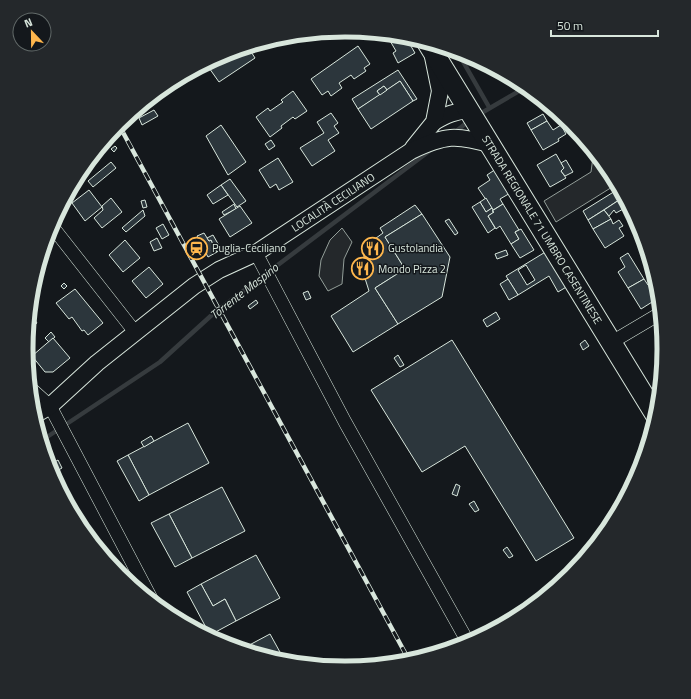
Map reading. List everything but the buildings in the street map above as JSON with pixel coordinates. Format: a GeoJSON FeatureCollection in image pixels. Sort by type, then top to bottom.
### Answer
{"type":"FeatureCollection","features":[{"type":"Feature","properties":{"kind":"main road","name":"STRADA REGIONALE 71 UMBRO CASENTINESE"},"geometry":{"type":"LineString","coordinates":[[430,49],[492,145],[652,409]]}},
{"type":"Feature","properties":{"kind":"street"},"geometry":{"type":"LineString","coordinates":[[430,49],[440,91],[434,122]]}},
{"type":"Feature","properties":{"kind":"street"},"geometry":{"type":"LineString","coordinates":[[411,151],[434,122],[447,114],[458,110],[469,110]]}},
{"type":"Feature","properties":{"kind":"street"},"geometry":{"type":"LineString","coordinates":[[411,151],[433,141],[452,136],[469,138],[492,145]]}},
{"type":"Feature","properties":{"kind":"street","name":"LOCALITÀ CECILIANO"},"geometry":{"type":"LineString","coordinates":[[40,412],[50,406],[135,332],[202,281],[219,270],[256,253],[411,151]]}},
{"type":"Feature","properties":{"kind":"street"},"geometry":{"type":"LineString","coordinates":[[56,232],[135,332]]}},
{"type":"Feature","properties":{"kind":"street"},"geometry":{"type":"LineString","coordinates":[[256,253],[345,422],[466,638]]}},
{"type":"Feature","properties":{"kind":"street"},"geometry":{"type":"LineString","coordinates":[[612,342],[656,316]]}},
{"type":"Feature","properties":{"kind":"street"},"geometry":{"type":"LineString","coordinates":[[37,394],[50,406],[147,590]]}},
{"type":"Feature","properties":{"kind":"shaded area"},"geometry":{"type":"Polygon","coordinates":[[[593,159],[612,187],[556,222],[544,201],[591,172],[593,159]]]}},
{"type":"Feature","properties":{"kind":"shaded area"},"geometry":{"type":"Polygon","coordinates":[[[342,228],[352,242],[344,259],[342,284],[328,291],[319,276],[321,260],[330,240],[342,228]]]}},
{"type":"Feature","properties":{"kind":"waterway"},"geometry":{"type":"LineString","coordinates":[[462,60],[489,107]]}},
{"type":"Feature","properties":{"kind":"waterway","name":"Torrente Maspino"},"geometry":{"type":"LineString","coordinates":[[478,115],[520,91]]}},
{"type":"Feature","properties":{"kind":"waterway","name":"Torrente Maspino"},"geometry":{"type":"LineString","coordinates":[[454,133],[470,120]]}},
{"type":"Feature","properties":{"kind":"waterway","name":"Torrente Maspino"},"geometry":{"type":"LineString","coordinates":[[46,438],[160,362],[214,313],[432,149]]}},
{"type":"Feature","properties":{"kind":"railway"},"geometry":{"type":"LineString","coordinates":[[123,131],[407,656]]}},
{"type":"Feature","properties":{"kind":"place","name":"Puglia-Ceciliano"},"geometry":{"type":"Point","coordinates":[197,248]}},
{"type":"Feature","properties":{"kind":"place","name":"Gustolandia"},"geometry":{"type":"Point","coordinates":[373,248]}},
{"type":"Feature","properties":{"kind":"place","name":"Mondo Pizza 2"},"geometry":{"type":"Point","coordinates":[362,269]}}]}
